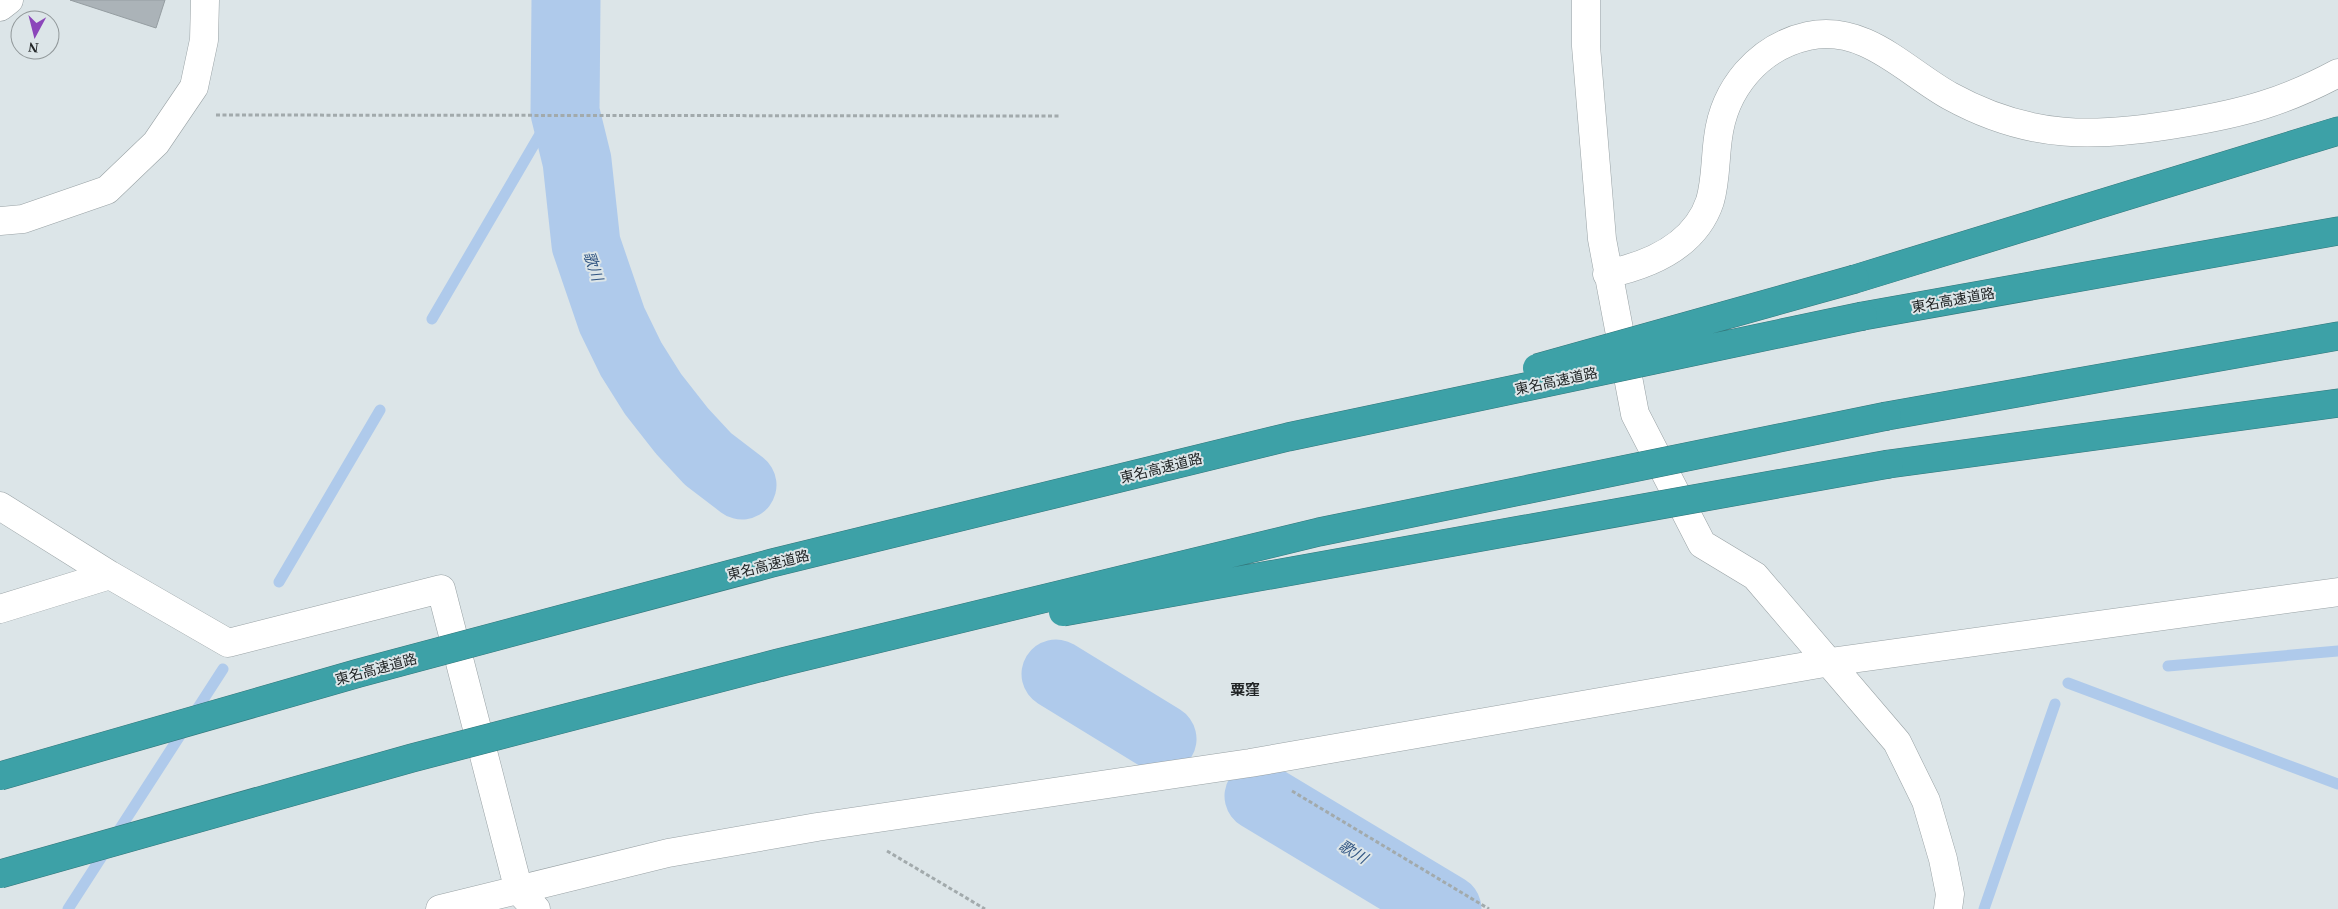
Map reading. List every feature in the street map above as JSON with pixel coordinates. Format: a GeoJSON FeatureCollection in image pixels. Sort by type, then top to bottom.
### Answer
{"type":"FeatureCollection","features":[{"type":"Feature","properties":{"kind":"highway"},"geometry":{"type":"LineString","coordinates":[[1288,437],[1855,279],[2338,131]]}},
{"type":"Feature","properties":{"kind":"highway","name":"東名高速道路"},"geometry":{"type":"LineString","coordinates":[[0,776],[359,673],[772,563],[1288,437],[1863,316],[2338,231]]}},
{"type":"Feature","properties":{"kind":"highway"},"geometry":{"type":"LineString","coordinates":[[0,874],[412,758],[778,663],[1319,532],[1888,416],[2338,336]]}},
{"type":"Feature","properties":{"kind":"highway"},"geometry":{"type":"LineString","coordinates":[[778,663],[1889,464],[2338,403]]}},
{"type":"Feature","properties":{"kind":"street"},"geometry":{"type":"LineString","coordinates":[[0,7],[9,0]]}},
{"type":"Feature","properties":{"kind":"street"},"geometry":{"type":"LineString","coordinates":[[0,221],[23,219],[107,190],[156,143],[194,87],[204,40],[205,0]]}},
{"type":"Feature","properties":{"kind":"street"},"geometry":{"type":"LineString","coordinates":[[1586,0],[1586,46],[1593,152],[1608,274],[1635,414],[1702,544],[1755,576],[1897,742],[1926,801],[1943,859],[1950,894],[1948,909]]}},
{"type":"Feature","properties":{"kind":"street"},"geometry":{"type":"LineString","coordinates":[[1608,274],[1628,269],[1661,256],[1691,233],[1709,203],[1714,184],[1718,134],[1730,95],[1755,63],[1770,51],[1807,36],[1825,34],[1865,42],[1898,60],[1949,96],[1993,116],[2041,129],[2074,134],[2126,132],[2225,116],[2289,98],[2338,73]]}},
{"type":"Feature","properties":{"kind":"street"},"geometry":{"type":"LineString","coordinates":[[0,507],[110,575],[228,642],[441,589],[527,900]]}},
{"type":"Feature","properties":{"kind":"street"},"geometry":{"type":"LineString","coordinates":[[0,609],[110,575]]}},
{"type":"Feature","properties":{"kind":"street"},"geometry":{"type":"LineString","coordinates":[[440,909],[527,900],[677,851],[817,827],[1250,763],[1830,662],[2338,592]]}},
{"type":"Feature","properties":{"kind":"path"},"geometry":{"type":"LineString","coordinates":[[176,115],[1060,116]]}},
{"type":"Feature","properties":{"kind":"path"},"geometry":{"type":"LineString","coordinates":[[1250,763],[1301,797],[1489,909]]}},
{"type":"Feature","properties":{"kind":"path"},"geometry":{"type":"LineString","coordinates":[[886,850],[985,909]]}},
{"type":"Feature","properties":{"kind":"building"},"geometry":{"type":"Polygon","coordinates":[[[70,0],[165,0],[156,28],[70,0]]]}},
{"type":"Feature","properties":{"kind":"waterway","name":"歌川"},"geometry":{"type":"LineString","coordinates":[[566,0],[565,112],[577,161],[586,244],[612,320],[631,359],[653,394],[682,431],[708,459],[742,485]]}},
{"type":"Feature","properties":{"kind":"waterway"},"geometry":{"type":"LineString","coordinates":[[432,319],[553,112],[565,112]]}},
{"type":"Feature","properties":{"kind":"waterway"},"geometry":{"type":"LineString","coordinates":[[279,582],[380,410]]}},
{"type":"Feature","properties":{"kind":"waterway"},"geometry":{"type":"LineString","coordinates":[[2168,666],[2338,651]]}},
{"type":"Feature","properties":{"kind":"waterway"},"geometry":{"type":"LineString","coordinates":[[68,909],[223,669]]}},
{"type":"Feature","properties":{"kind":"waterway","name":"歌川"},"geometry":{"type":"LineString","coordinates":[[1056,674],[1162,739]]}},
{"type":"Feature","properties":{"kind":"waterway"},"geometry":{"type":"LineString","coordinates":[[2068,683],[2338,784]]}},
{"type":"Feature","properties":{"kind":"waterway"},"geometry":{"type":"LineString","coordinates":[[1984,909],[2055,704]]}},
{"type":"Feature","properties":{"kind":"waterway","name":"歌川"},"geometry":{"type":"LineString","coordinates":[[1259,796],[1447,909]]}},
{"type":"Feature","properties":{"kind":"district","name":"粟窪"},"geometry":{"type":"Point","coordinates":[1245,690]}}]}
